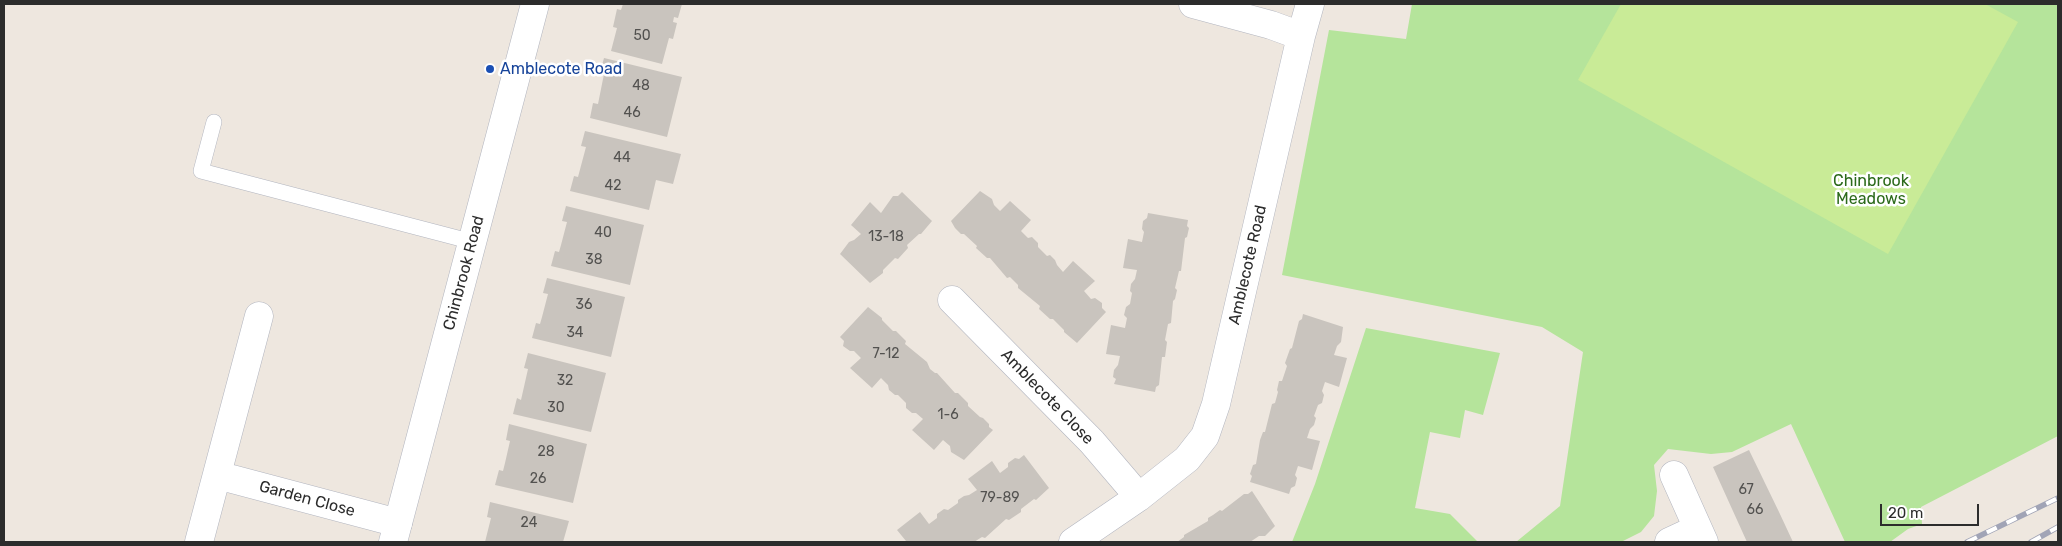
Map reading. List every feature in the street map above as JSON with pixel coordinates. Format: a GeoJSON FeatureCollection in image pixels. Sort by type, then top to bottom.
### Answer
{"type":"FeatureCollection","features":[{"type":"Feature","properties":{"kind":"street","name":"Chinbrook Road"},"geometry":{"type":"LineString","coordinates":[[396,533],[535,4]]}},
{"type":"Feature","properties":{"kind":"street"},"geometry":{"type":"LineString","coordinates":[[1193,4],[1271,25],[1301,36]]}},
{"type":"Feature","properties":{"kind":"street","name":"Amblecote Road"},"geometry":{"type":"LineString","coordinates":[[1073,542],[1139,497],[1195,452],[1206,436],[1310,4]]}},
{"type":"Feature","properties":{"kind":"street","name":"Amblecote Close"},"geometry":{"type":"LineString","coordinates":[[952,300],[1092,442],[1139,497]]}},
{"type":"Feature","properties":{"kind":"street"},"geometry":{"type":"LineString","coordinates":[[199,542],[259,316]]}},
{"type":"Feature","properties":{"kind":"street","name":"Garden Close"},"geometry":{"type":"LineString","coordinates":[[217,475],[396,533]]}},
{"type":"Feature","properties":{"kind":"street"},"geometry":{"type":"LineString","coordinates":[[1670,542],[1701,536],[1674,475]]}},
{"type":"Feature","properties":{"kind":"lane"},"geometry":{"type":"LineString","coordinates":[[214,122],[201,171],[473,242]]}},
{"type":"Feature","properties":{"kind":"green space","name":"Chinbrook Meadows"},"geometry":{"type":"Polygon","coordinates":[[[1412,4],[2058,4],[2058,436],[1921,507],[1922,524],[1908,529],[1890,542],[1845,542],[1791,424],[1732,452],[1711,454],[1668,449],[1654,465],[1657,491],[1654,516],[1641,532],[1621,542],[1516,542],[1560,506],[1583,352],[1542,327],[1282,275],[1329,30],[1406,39],[1412,4]]]}},
{"type":"Feature","properties":{"kind":"green space"},"geometry":{"type":"Polygon","coordinates":[[[1621,4],[1985,4],[2018,22],[1888,254],[1578,80],[1621,4]]]}},
{"type":"Feature","properties":{"kind":"green space"},"geometry":{"type":"Polygon","coordinates":[[[1366,328],[1500,353],[1483,415],[1465,410],[1460,438],[1430,432],[1415,508],[1450,514],[1478,542],[1292,542],[1315,484],[1366,328]]]}},
{"type":"Feature","properties":{"kind":"building"},"geometry":{"type":"Polygon","coordinates":[[[623,4],[682,4],[678,18],[674,17],[673,22],[677,23],[673,39],[669,38],[662,64],[611,51],[617,28],[613,27],[617,9],[621,10],[623,4]]]}},
{"type":"Feature","properties":{"kind":"building"},"geometry":{"type":"Polygon","coordinates":[[[604,58],[682,77],[667,137],[590,118],[593,103],[598,104],[604,74],[600,73],[604,58]]]}},
{"type":"Feature","properties":{"kind":"building"},"geometry":{"type":"Polygon","coordinates":[[[585,131],[681,154],[673,184],[656,180],[649,210],[570,191],[574,176],[578,177],[586,147],[581,146],[585,131]]]}},
{"type":"Feature","properties":{"kind":"building"},"geometry":{"type":"Polygon","coordinates":[[[980,191],[992,199],[994,205],[1000,211],[1010,201],[1031,220],[1021,231],[1028,238],[1032,237],[1038,243],[1038,247],[1047,256],[1050,255],[1055,260],[1063,272],[1073,261],[1095,281],[1084,291],[1091,299],[1095,298],[1102,303],[1102,308],[1106,312],[1077,343],[1053,319],[1050,319],[1039,309],[1040,306],[1018,288],[1018,285],[1010,277],[1007,278],[990,258],[987,258],[976,248],[977,246],[955,228],[951,221],[980,191]]]}},
{"type":"Feature","properties":{"kind":"building"},"geometry":{"type":"Polygon","coordinates":[[[902,192],[932,221],[921,234],[907,245],[908,248],[898,259],[895,258],[883,270],[883,273],[870,283],[840,254],[849,242],[861,234],[851,225],[870,202],[881,213],[893,196],[898,196],[902,192]]]}},
{"type":"Feature","properties":{"kind":"building"},"geometry":{"type":"Polygon","coordinates":[[[566,206],[644,225],[630,285],[551,266],[555,251],[559,252],[567,222],[562,221],[566,206]]]}},
{"type":"Feature","properties":{"kind":"building"},"geometry":{"type":"Polygon","coordinates":[[[1148,213],[1188,220],[1187,226],[1189,228],[1185,238],[1181,271],[1179,271],[1175,288],[1177,290],[1173,301],[1171,323],[1168,324],[1165,340],[1167,342],[1165,357],[1162,357],[1159,385],[1156,387],[1155,392],[1114,384],[1116,379],[1113,377],[1114,370],[1118,365],[1120,356],[1106,354],[1111,325],[1125,328],[1127,318],[1124,315],[1126,307],[1130,304],[1131,284],[1135,279],[1137,270],[1123,268],[1128,239],[1142,242],[1144,232],[1142,229],[1143,221],[1147,218],[1148,213]]]}},
{"type":"Feature","properties":{"kind":"building"},"geometry":{"type":"Polygon","coordinates":[[[547,278],[625,297],[611,357],[532,338],[536,323],[540,324],[548,294],[543,293],[547,278]]]}},
{"type":"Feature","properties":{"kind":"building"},"geometry":{"type":"Polygon","coordinates":[[[868,307],[882,318],[893,331],[896,331],[906,341],[905,344],[927,362],[930,369],[937,373],[955,393],[958,393],[968,403],[968,406],[983,418],[993,430],[964,460],[951,452],[950,446],[943,440],[934,450],[912,430],[923,419],[906,408],[906,403],[889,390],[888,385],[881,378],[872,388],[850,368],[861,358],[854,351],[850,351],[843,346],[844,341],[840,337],[868,307]]]}},
{"type":"Feature","properties":{"kind":"building"},"geometry":{"type":"Polygon","coordinates":[[[1303,314],[1343,327],[1341,342],[1337,346],[1334,355],[1347,358],[1339,387],[1325,382],[1322,391],[1324,395],[1322,403],[1318,405],[1314,416],[1316,418],[1314,425],[1310,429],[1307,438],[1320,441],[1312,470],[1298,466],[1295,475],[1297,478],[1295,486],[1291,488],[1289,494],[1250,482],[1252,476],[1250,474],[1253,465],[1256,464],[1260,440],[1263,432],[1265,432],[1272,404],[1275,403],[1279,381],[1282,381],[1287,366],[1285,363],[1303,314]]]}},
{"type":"Feature","properties":{"kind":"building"},"geometry":{"type":"Polygon","coordinates":[[[528,353],[606,373],[591,432],[513,414],[517,398],[521,400],[528,369],[524,368],[528,353]]]}},
{"type":"Feature","properties":{"kind":"building"},"geometry":{"type":"Polygon","coordinates":[[[509,424],[587,444],[573,503],[495,485],[499,470],[503,471],[505,463],[510,441],[506,440],[509,424]]]}},
{"type":"Feature","properties":{"kind":"building"},"geometry":{"type":"Polygon","coordinates":[[[1749,450],[1793,542],[1747,542],[1713,467],[1749,450]]]}},
{"type":"Feature","properties":{"kind":"building"},"geometry":{"type":"Polygon","coordinates":[[[1024,455],[1049,488],[1036,500],[1034,499],[1021,509],[1021,512],[1009,520],[1006,519],[985,538],[982,537],[974,542],[904,542],[906,541],[897,530],[920,512],[929,524],[944,509],[948,510],[958,503],[958,500],[977,490],[968,479],[992,461],[1000,473],[1008,467],[1008,463],[1024,455]]]}},
{"type":"Feature","properties":{"kind":"building"},"geometry":{"type":"Polygon","coordinates":[[[1252,491],[1275,526],[1265,536],[1259,536],[1250,542],[1177,542],[1184,535],[1208,521],[1208,518],[1220,510],[1222,511],[1244,494],[1252,491]]]}},
{"type":"Feature","properties":{"kind":"building"},"geometry":{"type":"Polygon","coordinates":[[[490,502],[569,521],[563,542],[485,542],[491,518],[487,517],[490,502]]]}},
{"type":"Feature","properties":{"kind":"railway"},"geometry":{"type":"LineString","coordinates":[[1967,542],[2058,498]]}},
{"type":"Feature","properties":{"kind":"railway"},"geometry":{"type":"LineString","coordinates":[[2031,542],[2058,527]]}},
{"type":"Feature","properties":{"kind":"place","name":"Amblecote Road"},"geometry":{"type":"Point","coordinates":[490,69]}}]}
